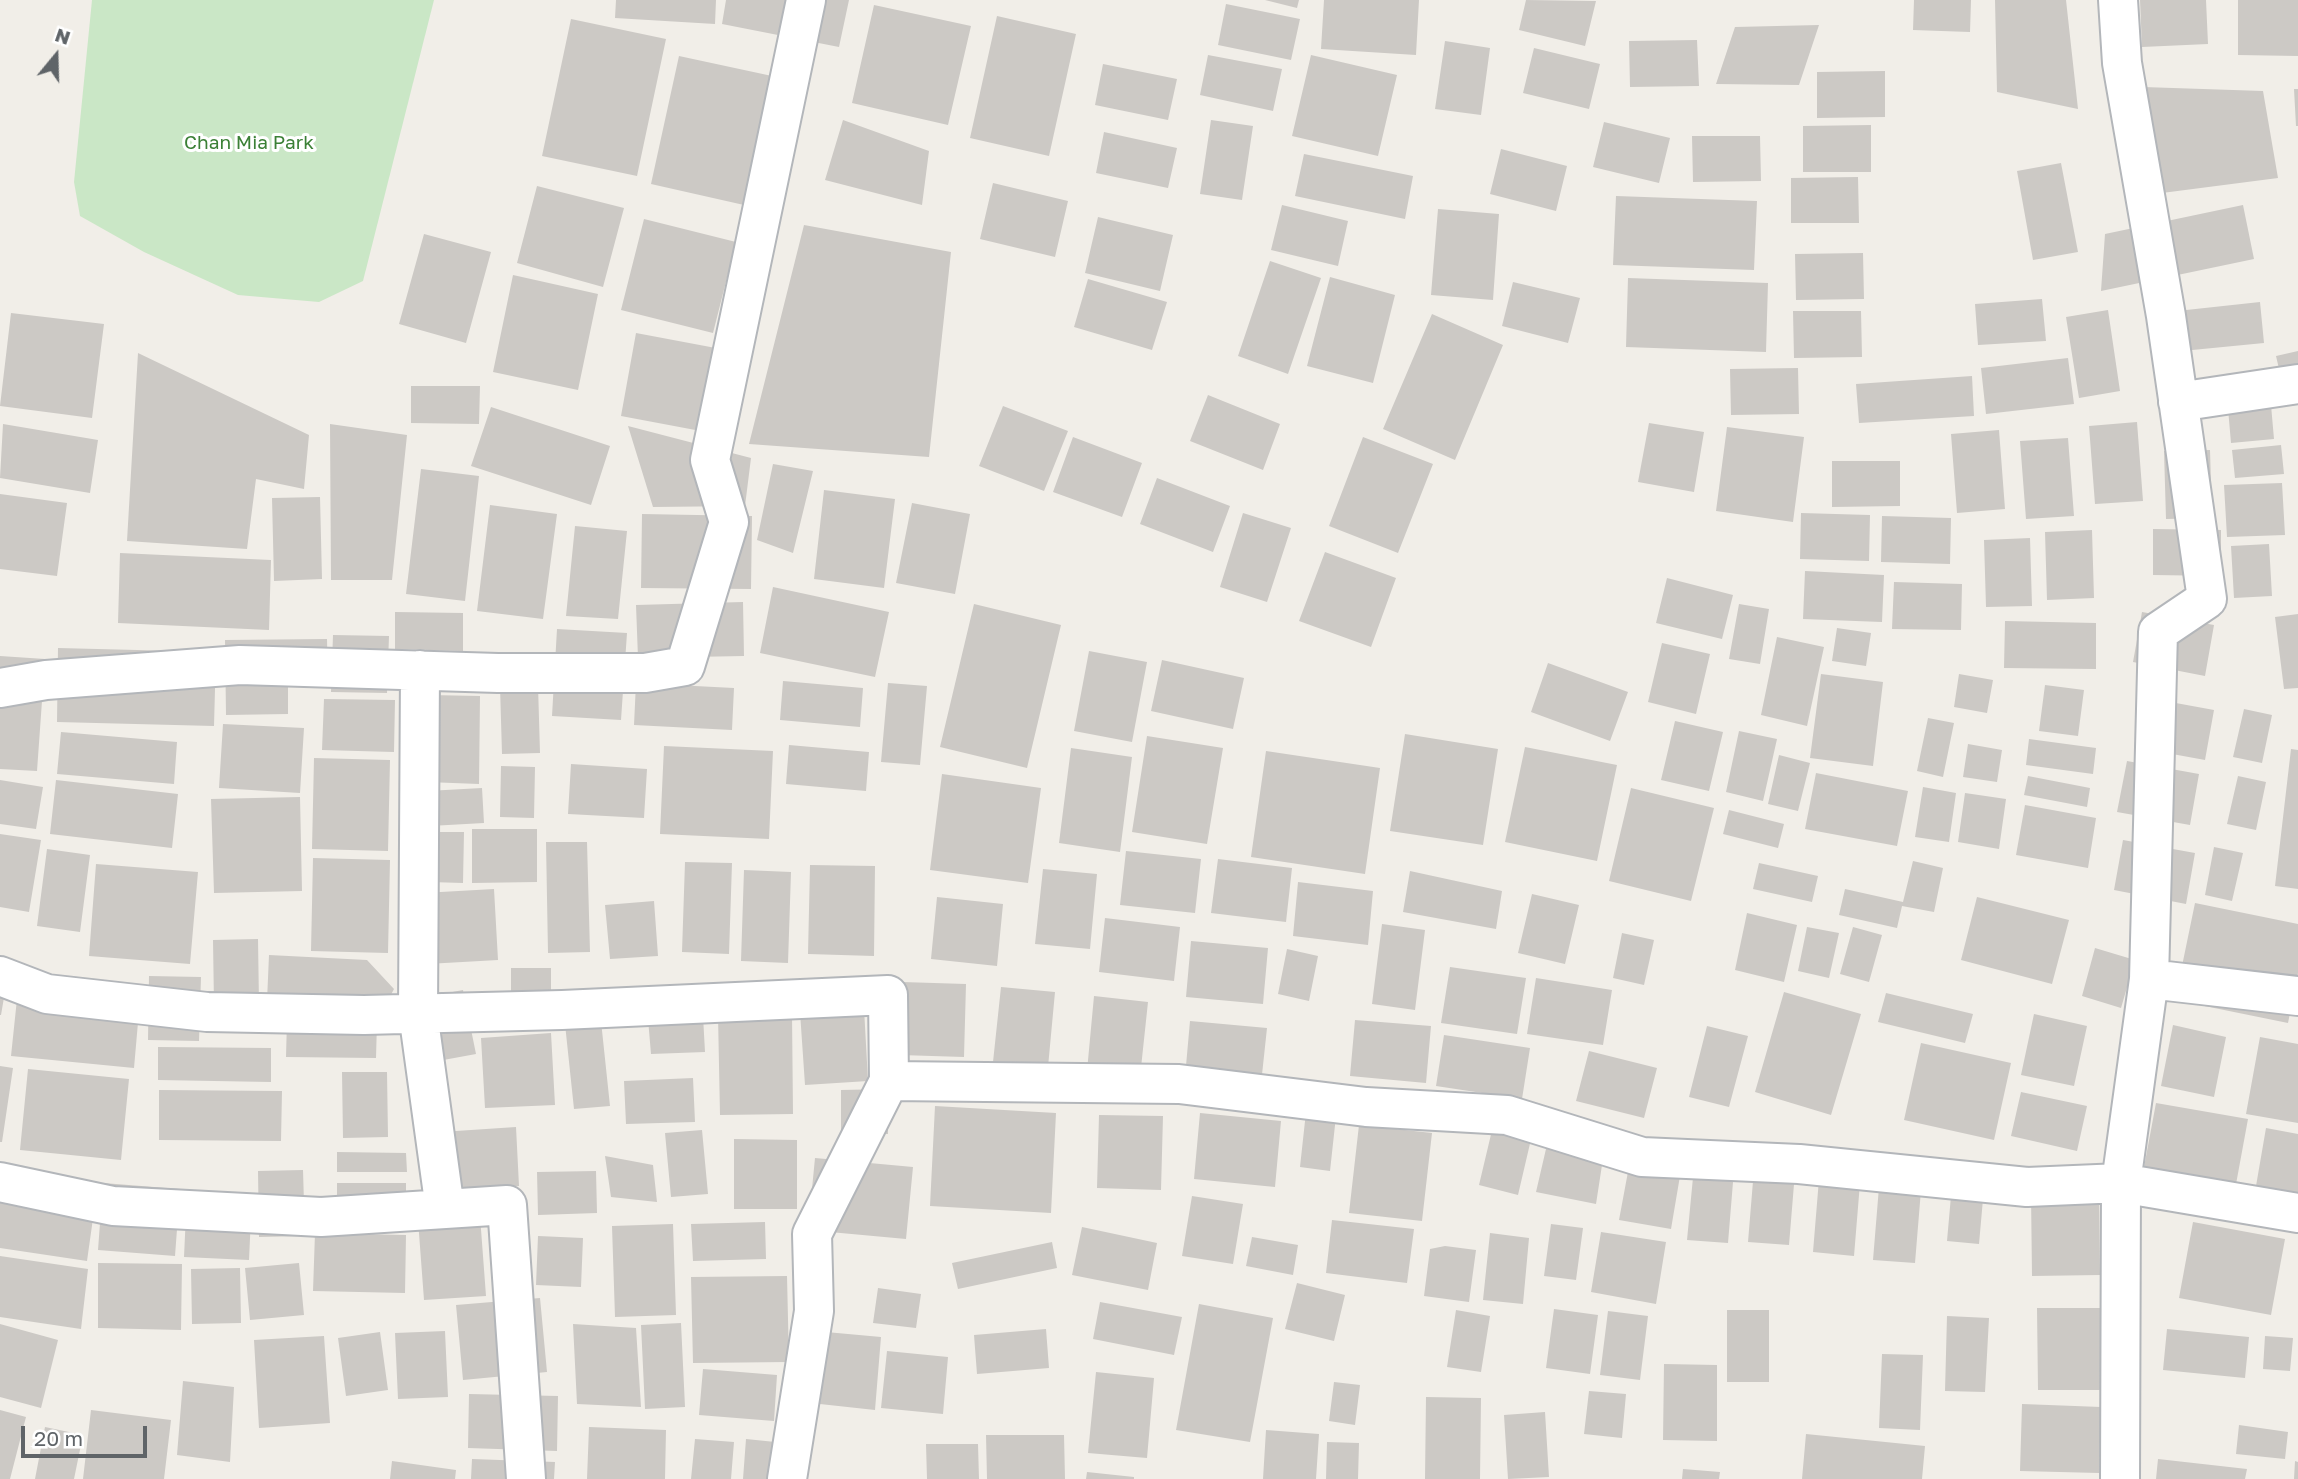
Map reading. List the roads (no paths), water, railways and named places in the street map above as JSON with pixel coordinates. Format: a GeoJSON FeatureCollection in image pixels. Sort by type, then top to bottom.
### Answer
{"type":"FeatureCollection","features":[{"type":"Feature","properties":{"kind":"street"},"geometry":{"type":"LineString","coordinates":[[0,688],[46,680],[240,666],[645,673],[684,666],[729,522],[710,460],[806,0]]}},
{"type":"Feature","properties":{"kind":"street"},"geometry":{"type":"LineString","coordinates":[[2118,0],[2122,63],[2178,402],[2207,599],[2158,632],[2149,979],[2121,1183],[2120,1479]]}},
{"type":"Feature","properties":{"kind":"street"},"geometry":{"type":"LineString","coordinates":[[2178,402],[2298,384]]}},
{"type":"Feature","properties":{"kind":"street"},"geometry":{"type":"LineString","coordinates":[[420,670],[418,1013],[445,1209]]}},
{"type":"Feature","properties":{"kind":"street"},"geometry":{"type":"LineString","coordinates":[[0,976],[47,994],[207,1012],[418,1013],[562,1010],[888,995],[889,1081],[812,1234],[814,1311],[787,1479]]}},
{"type":"Feature","properties":{"kind":"street"},"geometry":{"type":"LineString","coordinates":[[2149,979],[2298,996]]}},
{"type":"Feature","properties":{"kind":"street"},"geometry":{"type":"LineString","coordinates":[[889,1081],[1179,1084],[1366,1107],[1507,1115],[1642,1157],[1799,1164],[2027,1187],[2121,1183],[2298,1213]]}},
{"type":"Feature","properties":{"kind":"street"},"geometry":{"type":"LineString","coordinates":[[0,1182],[113,1206],[321,1217],[507,1205],[526,1479]]}},
{"type":"Feature","properties":{"kind":"park label","name":"Chan Mia Park"},"geometry":{"type":"Point","coordinates":[249,143]}}]}
